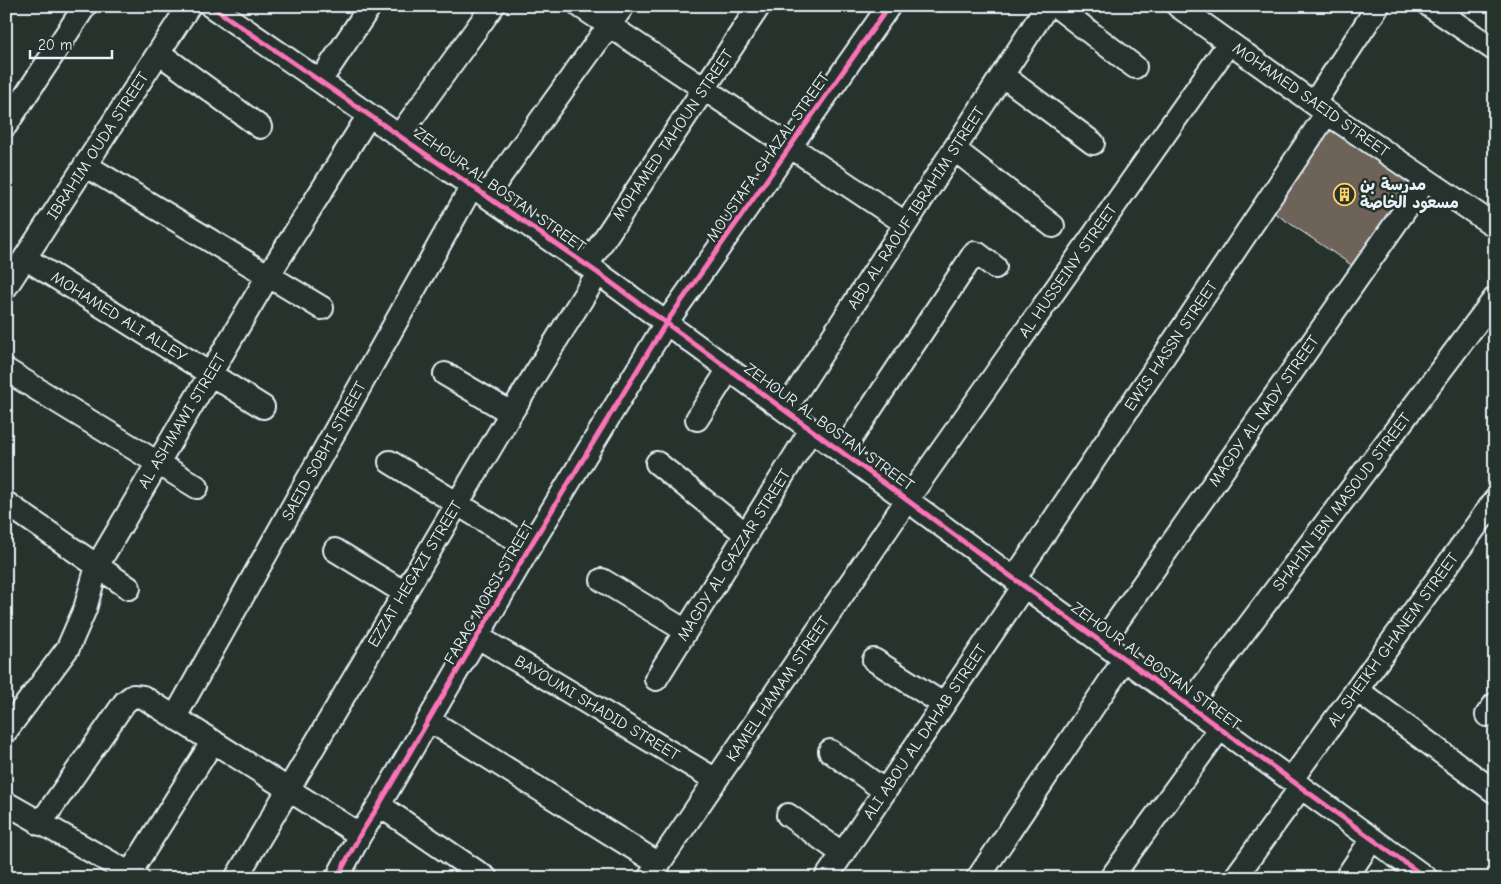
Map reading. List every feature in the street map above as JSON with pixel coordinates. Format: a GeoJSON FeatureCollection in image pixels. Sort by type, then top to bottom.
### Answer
{"type":"FeatureCollection","features":[{"type":"Feature","properties":{"kind":"street"},"geometry":{"type":"LineString","coordinates":[[6,125],[86,6]]}},
{"type":"Feature","properties":{"kind":"street","name":"IBRAHIM OUDA STREET"},"geometry":{"type":"LineString","coordinates":[[6,287],[189,6]]}},
{"type":"Feature","properties":{"kind":"street","name":"ZEHOUR AL BOSTAN STREET"},"geometry":{"type":"LineString","coordinates":[[211,6],[592,269],[1426,878]]}},
{"type":"Feature","properties":{"kind":"street"},"geometry":{"type":"LineString","coordinates":[[320,81],[370,6]]}},
{"type":"Feature","properties":{"kind":"street"},"geometry":{"type":"LineString","coordinates":[[400,136],[493,6]]}},
{"type":"Feature","properties":{"kind":"street"},"geometry":{"type":"LineString","coordinates":[[580,6],[905,223]]}},
{"type":"Feature","properties":{"kind":"street","name":"SAEID SOBHI STREET"},"geometry":{"type":"LineString","coordinates":[[175,717],[479,191],[623,6]]}},
{"type":"Feature","properties":{"kind":"street","name":"MOHAMED TAHOUN STREET"},"geometry":{"type":"LineString","coordinates":[[592,269],[758,6]]}},
{"type":"Feature","properties":{"kind":"street","name":"MOUSTAFA GHAZAL STREET"},"geometry":{"type":"LineString","coordinates":[[666,323],[889,6]]}},
{"type":"Feature","properties":{"kind":"street","name":"ABD AL RAOUF IBRAHIM STREET"},"geometry":{"type":"LineString","coordinates":[[785,410],[1047,6]]}},
{"type":"Feature","properties":{"kind":"street"},"geometry":{"type":"LineString","coordinates":[[1056,6],[1135,67]]}},
{"type":"Feature","properties":{"kind":"street","name":"MOHAMED SAEID STREET"},"geometry":{"type":"LineString","coordinates":[[1178,6],[1321,108],[1495,226]]}},
{"type":"Feature","properties":{"kind":"street","name":"EWIS HASSN STREET"},"geometry":{"type":"LineString","coordinates":[[1019,582],[1321,108],[1378,6]]}},
{"type":"Feature","properties":{"kind":"street"},"geometry":{"type":"LineString","coordinates":[[1430,6],[1495,50]]}},
{"type":"Feature","properties":{"kind":"street","name":"AL HUSSEINY STREET"},"geometry":{"type":"LineString","coordinates":[[907,500],[1229,43]]}},
{"type":"Feature","properties":{"kind":"street"},"geometry":{"type":"LineString","coordinates":[[159,53],[260,126]]}},
{"type":"Feature","properties":{"kind":"street"},"geometry":{"type":"LineString","coordinates":[[1002,75],[1093,143]]}},
{"type":"Feature","properties":{"kind":"street","name":"AL ASHMAWI STREET"},"geometry":{"type":"LineString","coordinates":[[6,731],[68,648],[85,609],[97,566],[268,276],[369,115]]}},
{"type":"Feature","properties":{"kind":"street"},"geometry":{"type":"LineString","coordinates":[[954,149],[1052,226]]}},
{"type":"Feature","properties":{"kind":"street"},"geometry":{"type":"LineString","coordinates":[[85,165],[322,308]]}},
{"type":"Feature","properties":{"kind":"street","name":"MAGDY AL NADY STREET"},"geometry":{"type":"LineString","coordinates":[[1102,642],[1426,180]]}},
{"type":"Feature","properties":{"kind":"street"},"geometry":{"type":"LineString","coordinates":[[842,452],[973,255],[975,253],[978,254],[995,267]]}},
{"type":"Feature","properties":{"kind":"street","name":"MOHAMED ALI ALLEY"},"geometry":{"type":"LineString","coordinates":[[25,258],[263,407]]}},
{"type":"Feature","properties":{"kind":"street","name":"EZZAT HEGAZI STREET"},"geometry":{"type":"LineString","coordinates":[[236,878],[511,413],[592,269]]}},
{"type":"Feature","properties":{"kind":"street","name":"SHAHIN IBN MASOUD STREET"},"geometry":{"type":"LineString","coordinates":[[1189,706],[1495,298]]}},
{"type":"Feature","properties":{"kind":"street","name":"FARAG MORSI STREET"},"geometry":{"type":"LineString","coordinates":[[337,878],[360,835],[529,548],[666,323]]}},
{"type":"Feature","properties":{"kind":"street"},"geometry":{"type":"LineString","coordinates":[[697,419],[729,369]]}},
{"type":"Feature","properties":{"kind":"street"},"geometry":{"type":"LineString","coordinates":[[6,370],[197,487]]}},
{"type":"Feature","properties":{"kind":"street"},"geometry":{"type":"LineString","coordinates":[[445,374],[511,413]]}},
{"type":"Feature","properties":{"kind":"street","name":"MAGDY AL GAZZAR STREET"},"geometry":{"type":"LineString","coordinates":[[656,679],[811,430]]}},
{"type":"Feature","properties":{"kind":"street"},"geometry":{"type":"LineString","coordinates":[[390,462],[529,548]]}},
{"type":"Feature","properties":{"kind":"street"},"geometry":{"type":"LineString","coordinates":[[657,463],[747,535]]}},
{"type":"Feature","properties":{"kind":"street","name":"KAMEL HAMAM STREET"},"geometry":{"type":"LineString","coordinates":[[654,871],[907,500]]}},
{"type":"Feature","properties":{"kind":"street","name":"AL SHEIKH GHANEM STREET"},"geometry":{"type":"LineString","coordinates":[[1234,878],[1357,690],[1495,500]]}},
{"type":"Feature","properties":{"kind":"street"},"geometry":{"type":"LineString","coordinates":[[6,503],[129,588]]}},
{"type":"Feature","properties":{"kind":"street"},"geometry":{"type":"LineString","coordinates":[[335,550],[405,593]]}},
{"type":"Feature","properties":{"kind":"street"},"geometry":{"type":"LineString","coordinates":[[602,580],[686,631]]}},
{"type":"Feature","properties":{"kind":"street","name":"ALI ABOU AL DAHAB STREET"},"geometry":{"type":"LineString","coordinates":[[826,878],[943,704],[1019,582]]}},
{"type":"Feature","properties":{"kind":"street","name":"BAYOUMI SHADID STREET"},"geometry":{"type":"LineString","coordinates":[[478,636],[716,780]]}},
{"type":"Feature","properties":{"kind":"street"},"geometry":{"type":"LineString","coordinates":[[978,878],[1125,659]]}},
{"type":"Feature","properties":{"kind":"street"},"geometry":{"type":"LineString","coordinates":[[874,660],[943,704]]}},
{"type":"Feature","properties":{"kind":"street"},"geometry":{"type":"LineString","coordinates":[[1357,690],[1495,792]]}},
{"type":"Feature","properties":{"kind":"street"},"geometry":{"type":"LineString","coordinates":[[40,824],[125,702],[134,696],[143,697],[360,835]]}},
{"type":"Feature","properties":{"kind":"street"},"geometry":{"type":"LineString","coordinates":[[429,720],[654,871]]}},
{"type":"Feature","properties":{"kind":"street"},"geometry":{"type":"LineString","coordinates":[[1111,878],[1220,728]]}},
{"type":"Feature","properties":{"kind":"street"},"geometry":{"type":"LineString","coordinates":[[6,803],[40,824],[134,875],[213,741]]}},
{"type":"Feature","properties":{"kind":"street"},"geometry":{"type":"LineString","coordinates":[[830,751],[885,791]]}},
{"type":"Feature","properties":{"kind":"street"},"geometry":{"type":"LineString","coordinates":[[379,805],[486,878]]}},
{"type":"Feature","properties":{"kind":"street"},"geometry":{"type":"LineString","coordinates":[[788,815],[843,854]]}},
{"type":"Feature","properties":{"kind":"street"},"geometry":{"type":"LineString","coordinates":[[1346,878],[1372,839]]}},
{"type":"Feature","properties":{"kind":"building","name":"مدرسة بن مسعود الخاصة"},"geometry":{"type":"Polygon","coordinates":[[[1329,116],[1421,180],[1359,270],[1267,208],[1329,116]]]}},
{"type":"Feature","properties":{"kind":"cycle path"},"geometry":{"type":"LineString","coordinates":[[211,6],[598,273],[1426,878]]}},
{"type":"Feature","properties":{"kind":"cycle path"},"geometry":{"type":"LineString","coordinates":[[337,878],[360,835],[529,548],[666,323],[889,6]]}},
{"type":"Feature","properties":{"kind":"place","name":"مدرسة بن مسعود الخاصة"},"geometry":{"type":"Point","coordinates":[1344,194]}}]}
